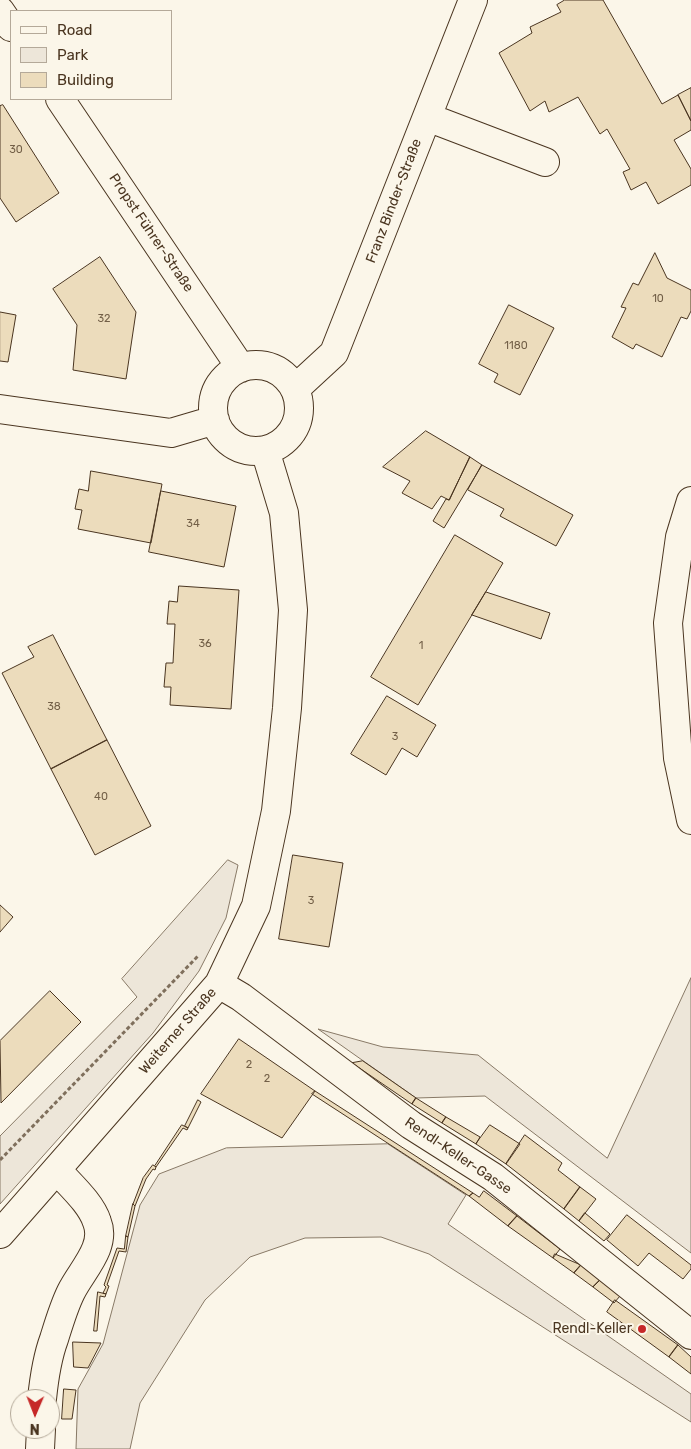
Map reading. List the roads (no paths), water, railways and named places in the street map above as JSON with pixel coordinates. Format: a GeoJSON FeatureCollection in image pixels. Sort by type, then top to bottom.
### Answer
{"type":"FeatureCollection","features":[{"type":"Feature","properties":{"kind":"street","name":"Franz Binder-Straße"},"geometry":{"type":"LineString","coordinates":[[295,389],[334,353],[473,0]]}},
{"type":"Feature","properties":{"kind":"street"},"geometry":{"type":"LineString","coordinates":[[0,11],[10,26]]}},
{"type":"Feature","properties":{"kind":"street","name":"Propst Führer-Straße"},"geometry":{"type":"LineString","coordinates":[[61,100],[240,368]]}},
{"type":"Feature","properties":{"kind":"street"},"geometry":{"type":"LineString","coordinates":[[427,117],[545,162]]}},
{"type":"Feature","properties":{"kind":"street"},"geometry":{"type":"LineString","coordinates":[[256,364],[272,368],[286,376],[295,389],[299,401],[299,414],[295,427],[287,438],[265,450],[249,450],[234,444],[222,434],[215,420],[214,401],[221,383],[229,374],[240,368],[256,364]]}},
{"type":"Feature","properties":{"kind":"street"},"geometry":{"type":"LineString","coordinates":[[0,409],[171,433],[215,420]]}},
{"type":"Feature","properties":{"kind":"street","name":"Weiterner Straße"},"geometry":{"type":"LineString","coordinates":[[0,1234],[219,984],[256,906],[276,812],[287,708],[293,610],[284,514],[265,450]]}},
{"type":"Feature","properties":{"kind":"street"},"geometry":{"type":"LineString","coordinates":[[691,501],[680,537],[668,622],[678,758],[691,820]]}},
{"type":"Feature","properties":{"kind":"street","name":"Rendl-Keller-Gasse"},"geometry":{"type":"LineString","coordinates":[[219,984],[241,997],[411,1125],[493,1178],[691,1335]]}},
{"type":"Feature","properties":{"kind":"street"},"geometry":{"type":"LineString","coordinates":[[43,1389],[53,1341],[71,1291],[94,1253],[99,1232],[97,1221],[82,1198],[57,1170]]}},
{"type":"Feature","properties":{"kind":"place","name":"Rendl-Keller"},"geometry":{"type":"Point","coordinates":[642,1329]}}]}
